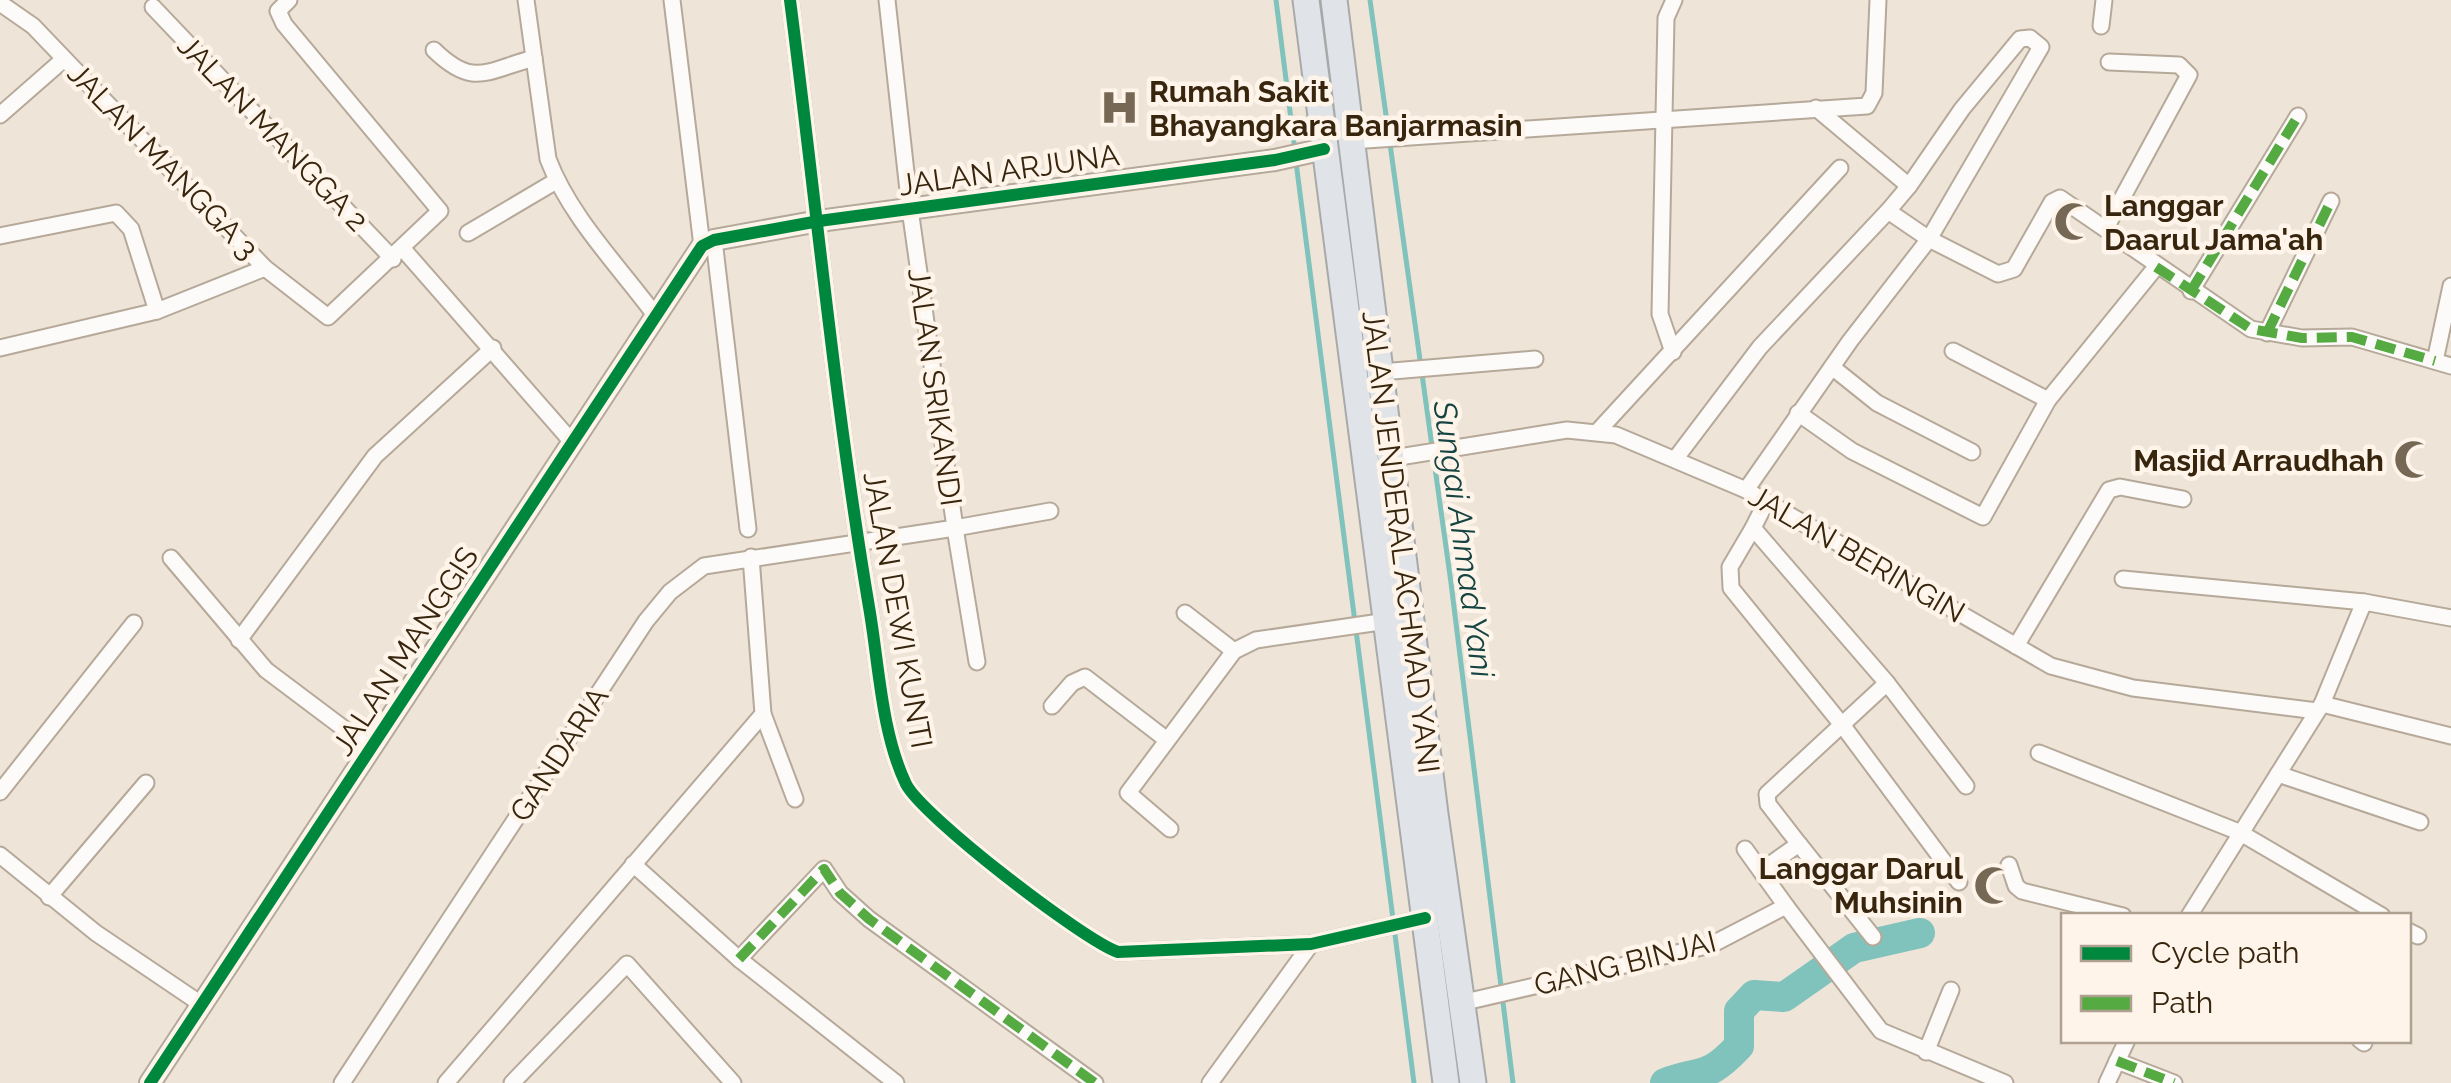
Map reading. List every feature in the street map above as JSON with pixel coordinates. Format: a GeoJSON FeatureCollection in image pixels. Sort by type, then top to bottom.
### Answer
{"type":"FeatureCollection","features":[{"type":"Feature","properties":{"kind":"highway"},"geometry":{"type":"LineString","coordinates":[[1308,8],[1334,7]]}},
{"type":"Feature","properties":{"kind":"highway","name":"JALAN JENDERAL ACHMAD YANI"},"geometry":{"type":"LineString","coordinates":[[1334,7],[1361,140],[1391,371],[1393,458],[1379,619],[1462,1003],[1473,1083]]}},
{"type":"Feature","properties":{"kind":"highway","name":"JALAN JENDERAL ACHMAD YANI"},"geometry":{"type":"LineString","coordinates":[[1308,8],[1315,151],[1379,619],[1414,921],[1446,1083]]}},
{"type":"Feature","properties":{"kind":"street"},"geometry":{"type":"LineString","coordinates":[[290,0],[278,11],[284,24],[440,211],[398,254]]}},
{"type":"Feature","properties":{"kind":"street"},"geometry":{"type":"LineString","coordinates":[[526,0],[548,159],[556,182],[575,213],[655,315]]}},
{"type":"Feature","properties":{"kind":"street"},"geometry":{"type":"LineString","coordinates":[[672,0],[748,529]]}},
{"type":"Feature","properties":{"kind":"street","name":"JALAN DEWI KUNTI"},"geometry":{"type":"LineString","coordinates":[[790,0],[858,542],[894,748],[908,787],[932,813],[1105,948],[1130,952],[1311,944],[1414,921]]}},
{"type":"Feature","properties":{"kind":"street","name":"JALAN SRIKANDI"},"geometry":{"type":"LineString","coordinates":[[858,542],[955,528],[910,208],[887,0]]}},
{"type":"Feature","properties":{"kind":"street"},"geometry":{"type":"LineString","coordinates":[[1673,352],[1660,314],[1667,12],[1674,0]]}},
{"type":"Feature","properties":{"kind":"street"},"geometry":{"type":"LineString","coordinates":[[1361,140],[1665,122],[1873,102],[1878,0]]}},
{"type":"Feature","properties":{"kind":"street"},"geometry":{"type":"LineString","coordinates":[[2101,26],[2104,0]]}},
{"type":"Feature","properties":{"kind":"street","name":"JALAN MANGGA 3"},"geometry":{"type":"LineString","coordinates":[[0,3],[34,26],[266,268],[328,317],[398,254]]}},
{"type":"Feature","properties":{"kind":"street","name":"JALAN MANGGA 2"},"geometry":{"type":"LineString","coordinates":[[154,7],[493,348],[572,442]]}},
{"type":"Feature","properties":{"kind":"street"},"geometry":{"type":"LineString","coordinates":[[1676,458],[1760,347],[1909,186],[1962,109],[2020,39],[2039,44],[2039,56],[1930,239],[1798,413],[1746,490]]}},
{"type":"Feature","properties":{"kind":"street"},"geometry":{"type":"LineString","coordinates":[[434,50],[460,73],[472,74],[534,58]]}},
{"type":"Feature","properties":{"kind":"street"},"geometry":{"type":"LineString","coordinates":[[0,115],[64,59]]}},
{"type":"Feature","properties":{"kind":"street"},"geometry":{"type":"LineString","coordinates":[[2107,226],[2188,75],[2182,66],[2109,62]]}},
{"type":"Feature","properties":{"kind":"street"},"geometry":{"type":"LineString","coordinates":[[1816,108],[1909,186]]}},
{"type":"Feature","properties":{"kind":"street"},"geometry":{"type":"LineString","coordinates":[[2191,290],[2298,116]]}},
{"type":"Feature","properties":{"kind":"street","name":"JALAN ARJUNA"},"geometry":{"type":"LineString","coordinates":[[708,243],[818,221],[1275,160],[1315,151]]}},
{"type":"Feature","properties":{"kind":"street"},"geometry":{"type":"LineString","coordinates":[[1598,430],[1840,168]]}},
{"type":"Feature","properties":{"kind":"street"},"geometry":{"type":"LineString","coordinates":[[468,234],[556,182]]}},
{"type":"Feature","properties":{"kind":"street"},"geometry":{"type":"LineString","coordinates":[[1888,210],[1930,239],[2002,275],[2014,269],[2055,200],[2066,200],[2242,324],[2267,333],[2302,338],[2352,337],[2443,364],[2451,286]]}},
{"type":"Feature","properties":{"kind":"street"},"geometry":{"type":"LineString","coordinates":[[2267,333],[2331,201]]}},
{"type":"Feature","properties":{"kind":"street"},"geometry":{"type":"LineString","coordinates":[[0,236],[116,213],[131,229],[157,311]]}},
{"type":"Feature","properties":{"kind":"street","name":"JALAN MANGGIS"},"geometry":{"type":"LineString","coordinates":[[150,1083],[655,315],[708,243]]}},
{"type":"Feature","properties":{"kind":"street"},"geometry":{"type":"LineString","coordinates":[[1798,413],[1852,451],[1981,518],[2048,400],[2156,267]]}},
{"type":"Feature","properties":{"kind":"street"},"geometry":{"type":"LineString","coordinates":[[0,348],[157,311],[266,268]]}},
{"type":"Feature","properties":{"kind":"street"},"geometry":{"type":"LineString","coordinates":[[239,640],[368,464],[493,348]]}},
{"type":"Feature","properties":{"kind":"street"},"geometry":{"type":"LineString","coordinates":[[1953,350],[2048,400]]}},
{"type":"Feature","properties":{"kind":"street"},"geometry":{"type":"LineString","coordinates":[[1391,371],[1535,358]]}},
{"type":"Feature","properties":{"kind":"street"},"geometry":{"type":"LineString","coordinates":[[1832,367],[1877,403],[1972,452]]}},
{"type":"Feature","properties":{"kind":"street","name":"JALAN BERINGIN"},"geometry":{"type":"LineString","coordinates":[[1393,458],[1567,430],[1598,430],[1676,458],[1746,490],[2068,672],[2133,688],[2316,708],[2451,736]]}},
{"type":"Feature","properties":{"kind":"street"},"geometry":{"type":"LineString","coordinates":[[2016,646],[2108,490],[2120,487],[2183,498]]}},
{"type":"Feature","properties":{"kind":"street"},"geometry":{"type":"LineString","coordinates":[[1766,502],[1730,567],[1731,588],[1844,726],[1959,882]]}},
{"type":"Feature","properties":{"kind":"street"},"geometry":{"type":"LineString","coordinates":[[977,662],[955,528],[1050,511]]}},
{"type":"Feature","properties":{"kind":"street"},"geometry":{"type":"LineString","coordinates":[[1754,528],[1888,683],[1966,786]]}},
{"type":"Feature","properties":{"kind":"street","name":"GANDARIA"},"geometry":{"type":"LineString","coordinates":[[342,1083],[646,621],[698,570],[750,557],[858,542]]}},
{"type":"Feature","properties":{"kind":"street"},"geometry":{"type":"LineString","coordinates":[[750,557],[763,714],[795,799]]}},
{"type":"Feature","properties":{"kind":"street"},"geometry":{"type":"LineString","coordinates":[[171,558],[239,640],[294,694],[371,749]]}},
{"type":"Feature","properties":{"kind":"street"},"geometry":{"type":"LineString","coordinates":[[2124,578],[2364,602],[2451,618]]}},
{"type":"Feature","properties":{"kind":"street"},"geometry":{"type":"LineString","coordinates":[[2191,913],[2336,674],[2364,602]]}},
{"type":"Feature","properties":{"kind":"street"},"geometry":{"type":"LineString","coordinates":[[1184,613],[1234,651]]}},
{"type":"Feature","properties":{"kind":"street"},"geometry":{"type":"LineString","coordinates":[[1170,829],[1128,792],[1234,651],[1256,640],[1379,619]]}},
{"type":"Feature","properties":{"kind":"street"},"geometry":{"type":"LineString","coordinates":[[0,792],[134,623]]}},
{"type":"Feature","properties":{"kind":"street"},"geometry":{"type":"LineString","coordinates":[[1052,706],[1072,683],[1085,677],[1167,740]]}},
{"type":"Feature","properties":{"kind":"street"},"geometry":{"type":"LineString","coordinates":[[1872,937],[1768,804],[1766,794],[1888,683]]}},
{"type":"Feature","properties":{"kind":"street"},"geometry":{"type":"LineString","coordinates":[[446,1083],[763,714]]}},
{"type":"Feature","properties":{"kind":"street"},"geometry":{"type":"LineString","coordinates":[[2039,754],[2239,832],[2377,913]]}},
{"type":"Feature","properties":{"kind":"street"},"geometry":{"type":"LineString","coordinates":[[2278,774],[2420,822]]}},
{"type":"Feature","properties":{"kind":"street"},"geometry":{"type":"LineString","coordinates":[[50,897],[146,783]]}},
{"type":"Feature","properties":{"kind":"street"},"geometry":{"type":"LineString","coordinates":[[1761,871],[1799,844]]}},
{"type":"Feature","properties":{"kind":"street"},"geometry":{"type":"LineString","coordinates":[[1745,849],[1871,1021],[1898,1040],[2006,1083]]}},
{"type":"Feature","properties":{"kind":"street"},"geometry":{"type":"LineString","coordinates":[[0,855],[50,897],[201,1004]]}},
{"type":"Feature","properties":{"kind":"street"},"geometry":{"type":"LineString","coordinates":[[633,864],[739,959],[896,1083]]}},
{"type":"Feature","properties":{"kind":"street"},"geometry":{"type":"LineString","coordinates":[[2008,865],[2022,891],[2110,913]]}},
{"type":"Feature","properties":{"kind":"street"},"geometry":{"type":"LineString","coordinates":[[739,959],[824,869],[840,893],[869,919],[1095,1083]]}},
{"type":"Feature","properties":{"kind":"street","name":"GANG BINJAI"},"geometry":{"type":"LineString","coordinates":[[1462,1003],[1711,945],[1786,906]]}},
{"type":"Feature","properties":{"kind":"street"},"geometry":{"type":"LineString","coordinates":[[1210,1083],[1311,944]]}},
{"type":"Feature","properties":{"kind":"street"},"geometry":{"type":"LineString","coordinates":[[512,1083],[627,964],[734,1083]]}},
{"type":"Feature","properties":{"kind":"street"},"geometry":{"type":"LineString","coordinates":[[1926,1052],[1951,990]]}},
{"type":"Feature","properties":{"kind":"street"},"geometry":{"type":"LineString","coordinates":[[2108,1083],[2126,1043]]}},
{"type":"Feature","properties":{"kind":"street"},"geometry":{"type":"LineString","coordinates":[[2118,1061],[2174,1083]]}},
{"type":"Feature","properties":{"kind":"waterway","name":"Sungai Ahmad Yani"},"geometry":{"type":"LineString","coordinates":[[1276,0],[1295,151]]}},
{"type":"Feature","properties":{"kind":"waterway","name":"Sungai Ahmad Yani"},"geometry":{"type":"LineString","coordinates":[[1370,0],[1451,583],[1513,1083]]}},
{"type":"Feature","properties":{"kind":"waterway","name":"Sungai Ahmad Yani"},"geometry":{"type":"LineString","coordinates":[[1296,162],[1414,1083]]}},
{"type":"Feature","properties":{"kind":"waterway"},"geometry":{"type":"LineString","coordinates":[[1665,1083],[1704,1072],[1728,1057],[1739,1046],[1739,1011],[1754,995],[1784,997],[1854,948],[1920,933]]}},
{"type":"Feature","properties":{"kind":"marked path"},"geometry":{"type":"LineString","coordinates":[[2191,291],[2298,116]]}},
{"type":"Feature","properties":{"kind":"marked path"},"geometry":{"type":"LineString","coordinates":[[2267,333],[2331,201]]}},
{"type":"Feature","properties":{"kind":"marked path"},"geometry":{"type":"LineString","coordinates":[[2156,267],[2251,329],[2302,338],[2352,337],[2435,361]]}},
{"type":"Feature","properties":{"kind":"marked path"},"geometry":{"type":"LineString","coordinates":[[739,959],[824,869],[840,893],[869,919],[1095,1083]]}},
{"type":"Feature","properties":{"kind":"marked path"},"geometry":{"type":"LineString","coordinates":[[2117,1061],[2174,1083]]}},
{"type":"Feature","properties":{"kind":"cycle path"},"geometry":{"type":"LineString","coordinates":[[790,0],[857,531],[886,720],[906,784],[941,822],[1005,876],[1072,925],[1118,952],[1311,944],[1425,918]]}},
{"type":"Feature","properties":{"kind":"cycle path"},"geometry":{"type":"LineString","coordinates":[[150,1083],[702,246],[714,240],[819,221],[1275,160],[1324,149]]}},
{"type":"Feature","properties":{"kind":"place","name":"Rumah Sakit Bhayangkara Banjarmasin"},"geometry":{"type":"Point","coordinates":[1119,108]}},
{"type":"Feature","properties":{"kind":"place","name":"Langgar Daarul Jama'ah"},"geometry":{"type":"Point","coordinates":[2074,222]}},
{"type":"Feature","properties":{"kind":"place","name":"Masjid Arraudhah"},"geometry":{"type":"Point","coordinates":[2414,460]}},
{"type":"Feature","properties":{"kind":"place","name":"Langgar Darul Muhsinin"},"geometry":{"type":"Point","coordinates":[1993,885]}}]}
